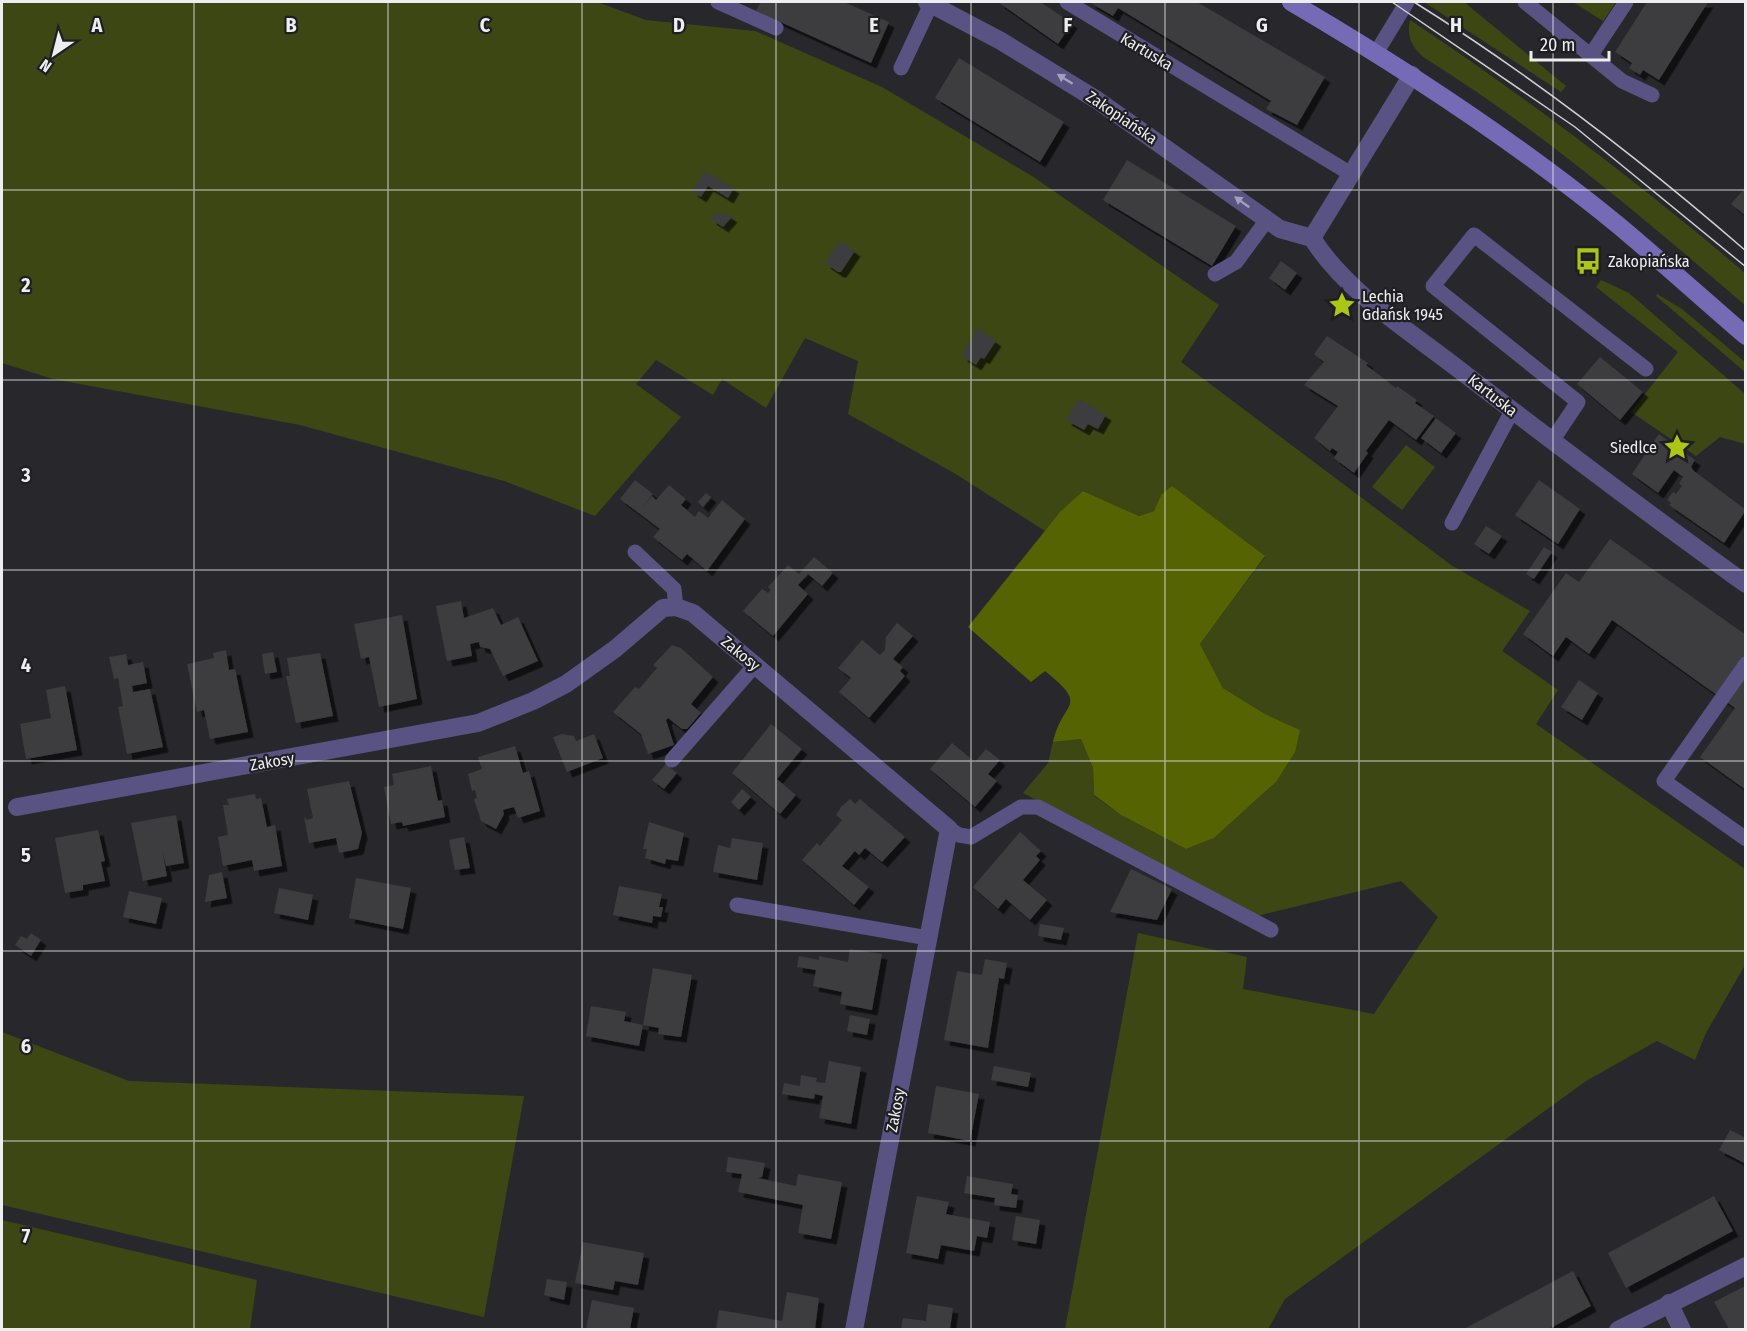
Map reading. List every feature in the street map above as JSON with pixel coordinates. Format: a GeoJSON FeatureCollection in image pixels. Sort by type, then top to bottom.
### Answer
{"type":"FeatureCollection","features":[{"type":"Feature","properties":{"kind":"main road"},"geometry":{"type":"LineString","coordinates":[[1291,2],[1376,52],[1495,132],[1593,206],[1746,336]]}},
{"type":"Feature","properties":{"kind":"street","name":"Zakopiańska"},"geometry":{"type":"LineString","coordinates":[[929,3],[1001,41],[1097,100],[1280,229],[1312,238]]}},
{"type":"Feature","properties":{"kind":"street"},"geometry":{"type":"LineString","coordinates":[[1312,238],[1412,75]]}},
{"type":"Feature","properties":{"kind":"street","name":"Kartuska"},"geometry":{"type":"LineString","coordinates":[[1312,238],[1328,264],[1373,302],[1512,411],[1746,585]]}},
{"type":"Feature","properties":{"kind":"street","name":"Zakosy"},"geometry":{"type":"LineString","coordinates":[[17,807],[478,723],[533,701],[566,684],[615,649],[663,608],[676,607],[693,613],[949,829],[854,1329]]}},
{"type":"Feature","properties":{"kind":"street"},"geometry":{"type":"LineString","coordinates":[[1618,1329],[1746,1266]]}},
{"type":"Feature","properties":{"kind":"street"},"geometry":{"type":"LineString","coordinates":[[1669,1304],[1682,1329]]}},
{"type":"Feature","properties":{"kind":"lane"},"geometry":{"type":"LineString","coordinates":[[718,2],[776,28]]}},
{"type":"Feature","properties":{"kind":"lane","name":"Kartuska"},"geometry":{"type":"LineString","coordinates":[[1067,2],[1351,174]]}},
{"type":"Feature","properties":{"kind":"lane"},"geometry":{"type":"LineString","coordinates":[[1376,52],[1407,2]]}},
{"type":"Feature","properties":{"kind":"lane"},"geometry":{"type":"LineString","coordinates":[[1526,2],[1622,81],[1652,95]]}},
{"type":"Feature","properties":{"kind":"lane"},"geometry":{"type":"LineString","coordinates":[[1591,55],[1626,2]]}},
{"type":"Feature","properties":{"kind":"lane"},"geometry":{"type":"LineString","coordinates":[[901,68],[929,3]]}},
{"type":"Feature","properties":{"kind":"lane"},"geometry":{"type":"LineString","coordinates":[[1215,274],[1236,262],[1267,220]]}},
{"type":"Feature","properties":{"kind":"lane"},"geometry":{"type":"LineString","coordinates":[[1552,441],[1578,402],[1433,286],[1474,235],[1646,369]]}},
{"type":"Feature","properties":{"kind":"lane"},"geometry":{"type":"LineString","coordinates":[[1452,523],[1512,411]]}},
{"type":"Feature","properties":{"kind":"lane"},"geometry":{"type":"LineString","coordinates":[[634,552],[674,589],[676,607]]}},
{"type":"Feature","properties":{"kind":"lane"},"geometry":{"type":"LineString","coordinates":[[672,760],[756,664]]}},
{"type":"Feature","properties":{"kind":"lane"},"geometry":{"type":"LineString","coordinates":[[1746,664],[1664,781],[1746,839]]}},
{"type":"Feature","properties":{"kind":"lane"},"geometry":{"type":"LineString","coordinates":[[949,829],[959,835],[971,837],[1022,807],[1038,807],[1271,930]]}},
{"type":"Feature","properties":{"kind":"lane"},"geometry":{"type":"LineString","coordinates":[[737,905],[928,938]]}},
{"type":"Feature","properties":{"kind":"green space"},"geometry":{"type":"Polygon","coordinates":[[[2,2],[597,2],[646,20],[755,31],[882,87],[1032,176],[1219,305],[1181,362],[1451,565],[1530,611],[1502,651],[1558,690],[1536,724],[1745,869],[1745,965],[1706,1033],[1695,1060],[1657,1041],[1586,1081],[1285,1299],[1268,1329],[1065,1329],[1138,933],[1247,957],[1243,989],[1374,1014],[1438,917],[1401,881],[1257,916],[1023,793],[1048,763],[1053,742],[1081,739],[1093,768],[1094,796],[1121,815],[1186,849],[1214,838],[1276,782],[1300,730],[1265,714],[1223,688],[1200,644],[1265,557],[1161,495],[1154,511],[1139,516],[1083,491],[1045,531],[954,473],[848,414],[858,361],[805,338],[766,408],[722,379],[713,395],[656,360],[636,384],[681,417],[595,516],[504,481],[300,425],[53,379],[2,363],[2,2]]]}},
{"type":"Feature","properties":{"kind":"green space"},"geometry":{"type":"Polygon","coordinates":[[[1424,2],[1464,2],[1566,86],[1561,92],[1424,2]]]}},
{"type":"Feature","properties":{"kind":"green space"},"geometry":{"type":"Polygon","coordinates":[[[1573,2],[1616,2],[1603,21],[1573,2]]]}},
{"type":"Feature","properties":{"kind":"green space"},"geometry":{"type":"Polygon","coordinates":[[[1410,20],[1581,142],[1745,273],[1745,305],[1549,144],[1423,57],[1411,40],[1410,20]]]}},
{"type":"Feature","properties":{"kind":"green space"},"geometry":{"type":"Polygon","coordinates":[[[1601,280],[1629,293],[1745,394],[1745,444],[1720,437],[1696,456],[1631,412],[1678,352],[1596,287],[1601,280]]]}},
{"type":"Feature","properties":{"kind":"green space"},"geometry":{"type":"Polygon","coordinates":[[[1657,294],[1682,309],[1745,362],[1745,372],[1656,296],[1657,294]]]}},
{"type":"Feature","properties":{"kind":"green space"},"geometry":{"type":"Polygon","coordinates":[[[1406,445],[1435,467],[1402,510],[1372,487],[1406,445]]]}},
{"type":"Feature","properties":{"kind":"green space"},"geometry":{"type":"Polygon","coordinates":[[[1172,486],[1265,556],[1200,644],[1223,688],[1265,714],[1300,730],[1295,752],[1276,782],[1214,838],[1186,849],[1121,815],[1094,795],[1093,768],[1081,739],[1053,742],[1057,728],[1070,705],[1067,692],[1045,671],[1031,682],[968,627],[1060,512],[1083,491],[1139,516],[1154,511],[1161,495],[1172,486]]]}},
{"type":"Feature","properties":{"kind":"green space"},"geometry":{"type":"Polygon","coordinates":[[[2,1032],[129,1081],[524,1096],[484,1317],[2,1205],[2,1032]]]}},
{"type":"Feature","properties":{"kind":"green space"},"geometry":{"type":"Polygon","coordinates":[[[2,1220],[257,1280],[250,1329],[2,1329],[2,1220]]]}},
{"type":"Feature","properties":{"kind":"building"},"geometry":{"type":"Polygon","coordinates":[[[761,2],[844,2],[889,22],[871,63],[756,11],[761,2]]]}},
{"type":"Feature","properties":{"kind":"building"},"geometry":{"type":"Polygon","coordinates":[[[998,2],[1040,2],[1072,23],[1058,44],[998,2]]]}},
{"type":"Feature","properties":{"kind":"building"},"geometry":{"type":"Polygon","coordinates":[[[1089,2],[1197,2],[1325,77],[1297,125],[1266,109],[1271,101],[1118,8],[1113,16],[1089,2]]]}},
{"type":"Feature","properties":{"kind":"building"},"geometry":{"type":"Polygon","coordinates":[[[1647,2],[1708,2],[1659,80],[1643,70],[1640,75],[1629,68],[1632,63],[1615,52],[1647,2]]]}},
{"type":"Feature","properties":{"kind":"building"},"geometry":{"type":"Polygon","coordinates":[[[959,58],[1064,122],[1040,162],[935,98],[959,58]]]}},
{"type":"Feature","properties":{"kind":"building"},"geometry":{"type":"Polygon","coordinates":[[[1127,160],[1236,226],[1212,266],[1103,200],[1127,160]]]}},
{"type":"Feature","properties":{"kind":"building"},"geometry":{"type":"Polygon","coordinates":[[[704,171],[734,188],[728,198],[708,186],[701,197],[692,191],[704,171]]]}},
{"type":"Feature","properties":{"kind":"building"},"geometry":{"type":"Polygon","coordinates":[[[1746,187],[1746,216],[1731,204],[1746,187]]]}},
{"type":"Feature","properties":{"kind":"building"},"geometry":{"type":"Polygon","coordinates":[[[716,212],[722,216],[724,212],[732,217],[723,227],[711,219],[716,212]]]}},
{"type":"Feature","properties":{"kind":"building"},"geometry":{"type":"Polygon","coordinates":[[[840,241],[855,251],[841,272],[838,272],[825,263],[840,241]]]}},
{"type":"Feature","properties":{"kind":"building"},"geometry":{"type":"Polygon","coordinates":[[[1281,261],[1297,273],[1285,290],[1269,278],[1281,261]]]}},
{"type":"Feature","properties":{"kind":"building"},"geometry":{"type":"Polygon","coordinates":[[[977,328],[996,341],[984,359],[981,357],[976,365],[962,356],[977,328]]]}},
{"type":"Feature","properties":{"kind":"building"},"geometry":{"type":"Polygon","coordinates":[[[1327,336],[1368,363],[1366,365],[1396,388],[1397,386],[1417,400],[1415,403],[1434,416],[1416,440],[1389,420],[1366,451],[1368,453],[1354,473],[1334,458],[1338,452],[1332,448],[1330,451],[1314,438],[1338,406],[1304,385],[1324,362],[1314,354],[1327,336]]]}},
{"type":"Feature","properties":{"kind":"building"},"geometry":{"type":"Polygon","coordinates":[[[1600,357],[1643,392],[1620,420],[1577,384],[1600,357]]]}},
{"type":"Feature","properties":{"kind":"building"},"geometry":{"type":"Polygon","coordinates":[[[1079,399],[1106,415],[1098,429],[1088,424],[1084,430],[1066,420],[1079,399]]]}},
{"type":"Feature","properties":{"kind":"building"},"geometry":{"type":"Polygon","coordinates":[[[1436,418],[1456,433],[1441,453],[1421,438],[1436,418]]]}},
{"type":"Feature","properties":{"kind":"building"},"geometry":{"type":"Polygon","coordinates":[[[1659,434],[1695,460],[1691,467],[1694,471],[1746,510],[1724,543],[1669,505],[1671,503],[1667,500],[1682,486],[1679,483],[1683,477],[1674,470],[1658,493],[1632,474],[1659,434]]]}},
{"type":"Feature","properties":{"kind":"building"},"geometry":{"type":"Polygon","coordinates":[[[635,480],[653,494],[642,508],[652,496],[656,500],[669,485],[686,499],[681,505],[695,517],[699,511],[708,518],[722,500],[745,519],[707,571],[687,554],[682,560],[653,537],[660,529],[620,499],[635,480]]]}},
{"type":"Feature","properties":{"kind":"building"},"geometry":{"type":"Polygon","coordinates":[[[1539,480],[1580,509],[1558,544],[1515,515],[1539,480]]]}},
{"type":"Feature","properties":{"kind":"building"},"geometry":{"type":"Polygon","coordinates":[[[706,493],[711,497],[703,507],[698,502],[706,493]]]}},
{"type":"Feature","properties":{"kind":"building"},"geometry":{"type":"Polygon","coordinates":[[[1486,526],[1502,536],[1489,554],[1474,544],[1486,526]]]}},
{"type":"Feature","properties":{"kind":"building"},"geometry":{"type":"Polygon","coordinates":[[[1610,539],[1746,635],[1746,790],[1700,757],[1735,708],[1612,620],[1589,654],[1566,637],[1553,656],[1523,634],[1566,573],[1579,582],[1610,539]]]}},
{"type":"Feature","properties":{"kind":"building"},"geometry":{"type":"Polygon","coordinates":[[[1544,547],[1552,552],[1534,579],[1526,574],[1544,547]]]}},
{"type":"Feature","properties":{"kind":"building"},"geometry":{"type":"Polygon","coordinates":[[[814,557],[833,573],[822,586],[808,574],[798,585],[808,594],[773,636],[743,611],[762,589],[768,593],[771,590],[768,587],[788,565],[799,574],[814,557]]]}},
{"type":"Feature","properties":{"kind":"building"},"geometry":{"type":"Polygon","coordinates":[[[461,601],[464,618],[493,608],[501,625],[518,617],[538,661],[503,676],[490,649],[480,647],[479,642],[470,644],[472,656],[447,661],[436,606],[461,601]]]}},
{"type":"Feature","properties":{"kind":"building"},"geometry":{"type":"Polygon","coordinates":[[[402,615],[417,699],[379,707],[369,657],[361,659],[354,624],[402,615]]]}},
{"type":"Feature","properties":{"kind":"building"},"geometry":{"type":"Polygon","coordinates":[[[897,623],[913,636],[893,659],[903,667],[900,671],[905,676],[869,718],[839,692],[851,678],[838,668],[862,640],[880,655],[885,650],[886,637],[897,623]]]}},
{"type":"Feature","properties":{"kind":"building"},"geometry":{"type":"Polygon","coordinates":[[[672,645],[681,648],[713,677],[691,704],[701,713],[687,729],[682,729],[668,718],[666,720],[674,745],[648,754],[641,734],[613,712],[635,687],[639,689],[657,668],[653,665],[672,645]]]}},
{"type":"Feature","properties":{"kind":"building"},"geometry":{"type":"Polygon","coordinates":[[[226,650],[229,670],[235,669],[248,732],[210,739],[204,710],[197,712],[187,664],[214,658],[213,653],[226,650]]]}},
{"type":"Feature","properties":{"kind":"building"},"geometry":{"type":"Polygon","coordinates":[[[273,652],[277,672],[265,674],[262,654],[273,652]]]}},
{"type":"Feature","properties":{"kind":"building"},"geometry":{"type":"Polygon","coordinates":[[[320,653],[333,716],[296,723],[286,676],[290,676],[287,658],[320,653]]]}},
{"type":"Feature","properties":{"kind":"building"},"geometry":{"type":"Polygon","coordinates":[[[126,654],[128,665],[143,662],[147,683],[132,686],[133,692],[150,689],[163,747],[127,754],[118,707],[123,706],[118,678],[114,679],[109,657],[126,654]]]}},
{"type":"Feature","properties":{"kind":"building"},"geometry":{"type":"Polygon","coordinates":[[[1579,680],[1598,693],[1582,720],[1561,707],[1579,680]]]}},
{"type":"Feature","properties":{"kind":"building"},"geometry":{"type":"Polygon","coordinates":[[[65,686],[77,750],[26,759],[20,724],[51,718],[46,690],[65,686]]]}},
{"type":"Feature","properties":{"kind":"building"},"geometry":{"type":"Polygon","coordinates":[[[771,724],[802,749],[777,779],[796,795],[780,814],[732,773],[771,724]]]}},
{"type":"Feature","properties":{"kind":"building"},"geometry":{"type":"Polygon","coordinates":[[[562,734],[574,736],[576,741],[594,734],[603,758],[567,772],[553,737],[562,734]]]}},
{"type":"Feature","properties":{"kind":"building"},"geometry":{"type":"Polygon","coordinates":[[[952,743],[975,762],[986,749],[1000,760],[988,774],[997,781],[975,807],[930,769],[952,743]]]}},
{"type":"Feature","properties":{"kind":"building"},"geometry":{"type":"Polygon","coordinates":[[[515,746],[523,773],[529,771],[540,811],[518,818],[514,807],[503,810],[504,814],[496,829],[481,821],[474,799],[477,798],[475,790],[472,791],[468,774],[482,769],[478,757],[515,746]]]}},
{"type":"Feature","properties":{"kind":"building"},"geometry":{"type":"Polygon","coordinates":[[[666,764],[677,773],[664,789],[652,780],[666,764]]]}},
{"type":"Feature","properties":{"kind":"building"},"geometry":{"type":"Polygon","coordinates":[[[431,766],[438,801],[442,800],[445,817],[403,826],[402,822],[391,824],[384,787],[394,785],[392,774],[431,766]]]}},
{"type":"Feature","properties":{"kind":"building"},"geometry":{"type":"Polygon","coordinates":[[[349,781],[362,833],[358,849],[339,853],[336,838],[309,843],[304,817],[307,820],[313,818],[307,789],[349,781]]]}},
{"type":"Feature","properties":{"kind":"building"},"geometry":{"type":"Polygon","coordinates":[[[742,789],[751,797],[739,810],[731,802],[742,789]]]}},
{"type":"Feature","properties":{"kind":"building"},"geometry":{"type":"Polygon","coordinates":[[[255,794],[256,799],[261,798],[267,827],[275,825],[282,866],[254,871],[252,860],[223,866],[218,837],[228,835],[223,805],[229,805],[227,799],[255,794]]]}},
{"type":"Feature","properties":{"kind":"building"},"geometry":{"type":"Polygon","coordinates":[[[850,799],[855,804],[860,799],[905,837],[882,862],[865,848],[859,855],[855,851],[842,866],[869,887],[854,905],[802,860],[817,843],[820,846],[842,820],[836,815],[850,799]]]}},
{"type":"Feature","properties":{"kind":"building"},"geometry":{"type":"Polygon","coordinates":[[[176,815],[184,863],[166,866],[162,849],[167,876],[143,881],[131,823],[176,815]]]}},
{"type":"Feature","properties":{"kind":"building"},"geometry":{"type":"Polygon","coordinates":[[[649,822],[684,833],[678,861],[666,859],[665,864],[645,858],[647,849],[643,849],[649,822]]]}},
{"type":"Feature","properties":{"kind":"building"},"geometry":{"type":"Polygon","coordinates":[[[98,830],[105,861],[101,862],[105,881],[83,885],[83,890],[65,893],[55,838],[98,830]]]}},
{"type":"Feature","properties":{"kind":"building"},"geometry":{"type":"Polygon","coordinates":[[[1020,832],[1041,851],[1036,856],[1040,860],[1023,880],[1047,900],[1030,920],[1006,899],[998,909],[973,887],[1020,832]]]}},
{"type":"Feature","properties":{"kind":"building"},"geometry":{"type":"Polygon","coordinates":[[[464,837],[470,868],[455,870],[449,840],[464,837]]]}},
{"type":"Feature","properties":{"kind":"building"},"geometry":{"type":"Polygon","coordinates":[[[732,838],[763,843],[757,880],[713,872],[718,845],[730,848],[732,838]]]}},
{"type":"Feature","properties":{"kind":"building"},"geometry":{"type":"Polygon","coordinates":[[[1131,869],[1172,889],[1157,920],[1110,912],[1131,869]]]}},
{"type":"Feature","properties":{"kind":"building"},"geometry":{"type":"Polygon","coordinates":[[[222,872],[227,898],[205,902],[209,875],[222,872]]]}},
{"type":"Feature","properties":{"kind":"building"},"geometry":{"type":"Polygon","coordinates":[[[356,878],[411,888],[403,929],[349,918],[356,878]]]}},
{"type":"Feature","properties":{"kind":"building"},"geometry":{"type":"Polygon","coordinates":[[[619,886],[662,894],[659,907],[663,907],[661,917],[653,916],[652,923],[613,915],[619,886]]]}},
{"type":"Feature","properties":{"kind":"building"},"geometry":{"type":"Polygon","coordinates":[[[279,888],[313,895],[308,920],[274,913],[279,888]]]}},
{"type":"Feature","properties":{"kind":"building"},"geometry":{"type":"Polygon","coordinates":[[[129,891],[162,898],[156,924],[123,917],[129,891]]]}},
{"type":"Feature","properties":{"kind":"building"},"geometry":{"type":"Polygon","coordinates":[[[1040,924],[1064,928],[1061,940],[1038,936],[1040,924]]]}},
{"type":"Feature","properties":{"kind":"building"},"geometry":{"type":"Polygon","coordinates":[[[31,933],[41,940],[31,956],[15,945],[21,936],[27,939],[31,933]]]}},
{"type":"Feature","properties":{"kind":"building"},"geometry":{"type":"Polygon","coordinates":[[[850,949],[882,954],[872,1010],[840,1004],[842,992],[813,986],[816,970],[797,967],[799,956],[819,960],[819,956],[848,962],[850,949]]]}},
{"type":"Feature","properties":{"kind":"building"},"geometry":{"type":"Polygon","coordinates":[[[985,959],[1007,963],[1004,979],[999,978],[988,1048],[944,1040],[957,971],[982,975],[985,959]]]}},
{"type":"Feature","properties":{"kind":"building"},"geometry":{"type":"Polygon","coordinates":[[[653,968],[692,975],[681,1037],[658,1034],[659,1028],[643,1025],[653,968]]]}},
{"type":"Feature","properties":{"kind":"building"},"geometry":{"type":"Polygon","coordinates":[[[591,1006],[626,1012],[624,1021],[643,1025],[639,1046],[586,1036],[591,1006]]]}},
{"type":"Feature","properties":{"kind":"building"},"geometry":{"type":"Polygon","coordinates":[[[850,1015],[870,1019],[867,1035],[847,1031],[850,1015]]]}},
{"type":"Feature","properties":{"kind":"building"},"geometry":{"type":"Polygon","coordinates":[[[829,1061],[861,1067],[851,1124],[819,1118],[823,1096],[815,1094],[814,1099],[782,1094],[784,1083],[800,1086],[801,1075],[817,1078],[816,1082],[825,1083],[829,1061]]]}},
{"type":"Feature","properties":{"kind":"building"},"geometry":{"type":"Polygon","coordinates":[[[994,1066],[1031,1073],[1028,1087],[991,1080],[994,1066]]]}},
{"type":"Feature","properties":{"kind":"building"},"geometry":{"type":"Polygon","coordinates":[[[936,1086],[979,1094],[970,1141],[928,1133],[936,1086]]]}},
{"type":"Feature","properties":{"kind":"building"},"geometry":{"type":"Polygon","coordinates":[[[1730,1130],[1746,1138],[1746,1164],[1719,1150],[1730,1130]]]}},
{"type":"Feature","properties":{"kind":"building"},"geometry":{"type":"Polygon","coordinates":[[[728,1157],[765,1163],[762,1177],[758,1178],[796,1186],[798,1174],[842,1182],[831,1239],[798,1233],[803,1205],[738,1192],[742,1174],[726,1172],[728,1157]]]}},
{"type":"Feature","properties":{"kind":"building"},"geometry":{"type":"Polygon","coordinates":[[[967,1176],[1013,1184],[1011,1194],[1018,1195],[1016,1208],[994,1205],[995,1198],[964,1193],[967,1176]]]}},
{"type":"Feature","properties":{"kind":"building"},"geometry":{"type":"Polygon","coordinates":[[[917,1196],[949,1202],[946,1214],[990,1222],[987,1238],[977,1236],[974,1251],[941,1245],[938,1259],[906,1253],[917,1196]]]}},
{"type":"Feature","properties":{"kind":"building"},"geometry":{"type":"Polygon","coordinates":[[[1714,1196],[1733,1231],[1626,1288],[1608,1253],[1714,1196]]]}},
{"type":"Feature","properties":{"kind":"building"},"geometry":{"type":"Polygon","coordinates":[[[1016,1216],[1040,1220],[1036,1244],[1012,1240],[1016,1216]]]}},
{"type":"Feature","properties":{"kind":"building"},"geometry":{"type":"Polygon","coordinates":[[[583,1242],[644,1253],[638,1285],[615,1281],[613,1290],[575,1283],[583,1242]]]}},
{"type":"Feature","properties":{"kind":"building"},"geometry":{"type":"Polygon","coordinates":[[[1573,1271],[1591,1306],[1549,1329],[1464,1329],[1573,1271]]]}},
{"type":"Feature","properties":{"kind":"building"},"geometry":{"type":"Polygon","coordinates":[[[547,1279],[567,1282],[564,1300],[544,1295],[547,1279]]]}},
{"type":"Feature","properties":{"kind":"building"},"geometry":{"type":"Polygon","coordinates":[[[1745,1286],[1746,1329],[1729,1329],[1714,1302],[1745,1286]]]}},
{"type":"Feature","properties":{"kind":"building"},"geometry":{"type":"Polygon","coordinates":[[[787,1292],[819,1298],[815,1329],[716,1329],[719,1310],[782,1321],[787,1292]]]}},
{"type":"Feature","properties":{"kind":"building"},"geometry":{"type":"Polygon","coordinates":[[[592,1300],[634,1308],[630,1329],[586,1329],[592,1300]]]}},
{"type":"Feature","properties":{"kind":"building"},"geometry":{"type":"Polygon","coordinates":[[[928,1304],[953,1308],[950,1329],[901,1329],[903,1318],[926,1321],[928,1304]]]}},
{"type":"Feature","properties":{"kind":"tram line"},"geometry":{"type":"LineString","coordinates":[[1392,2],[1575,127],[1746,267]]}},
{"type":"Feature","properties":{"kind":"tram line"},"geometry":{"type":"LineString","coordinates":[[1414,2],[1543,89],[1626,151],[1746,251]]}},
{"type":"Feature","properties":{"kind":"place","name":"Zakopiańska"},"geometry":{"type":"Point","coordinates":[1588,261]}},
{"type":"Feature","properties":{"kind":"place","name":"Lechia Gdańsk 1945"},"geometry":{"type":"Point","coordinates":[1342,305]}},
{"type":"Feature","properties":{"kind":"place","name":"Siedlce"},"geometry":{"type":"Point","coordinates":[1677,447]}}]}
